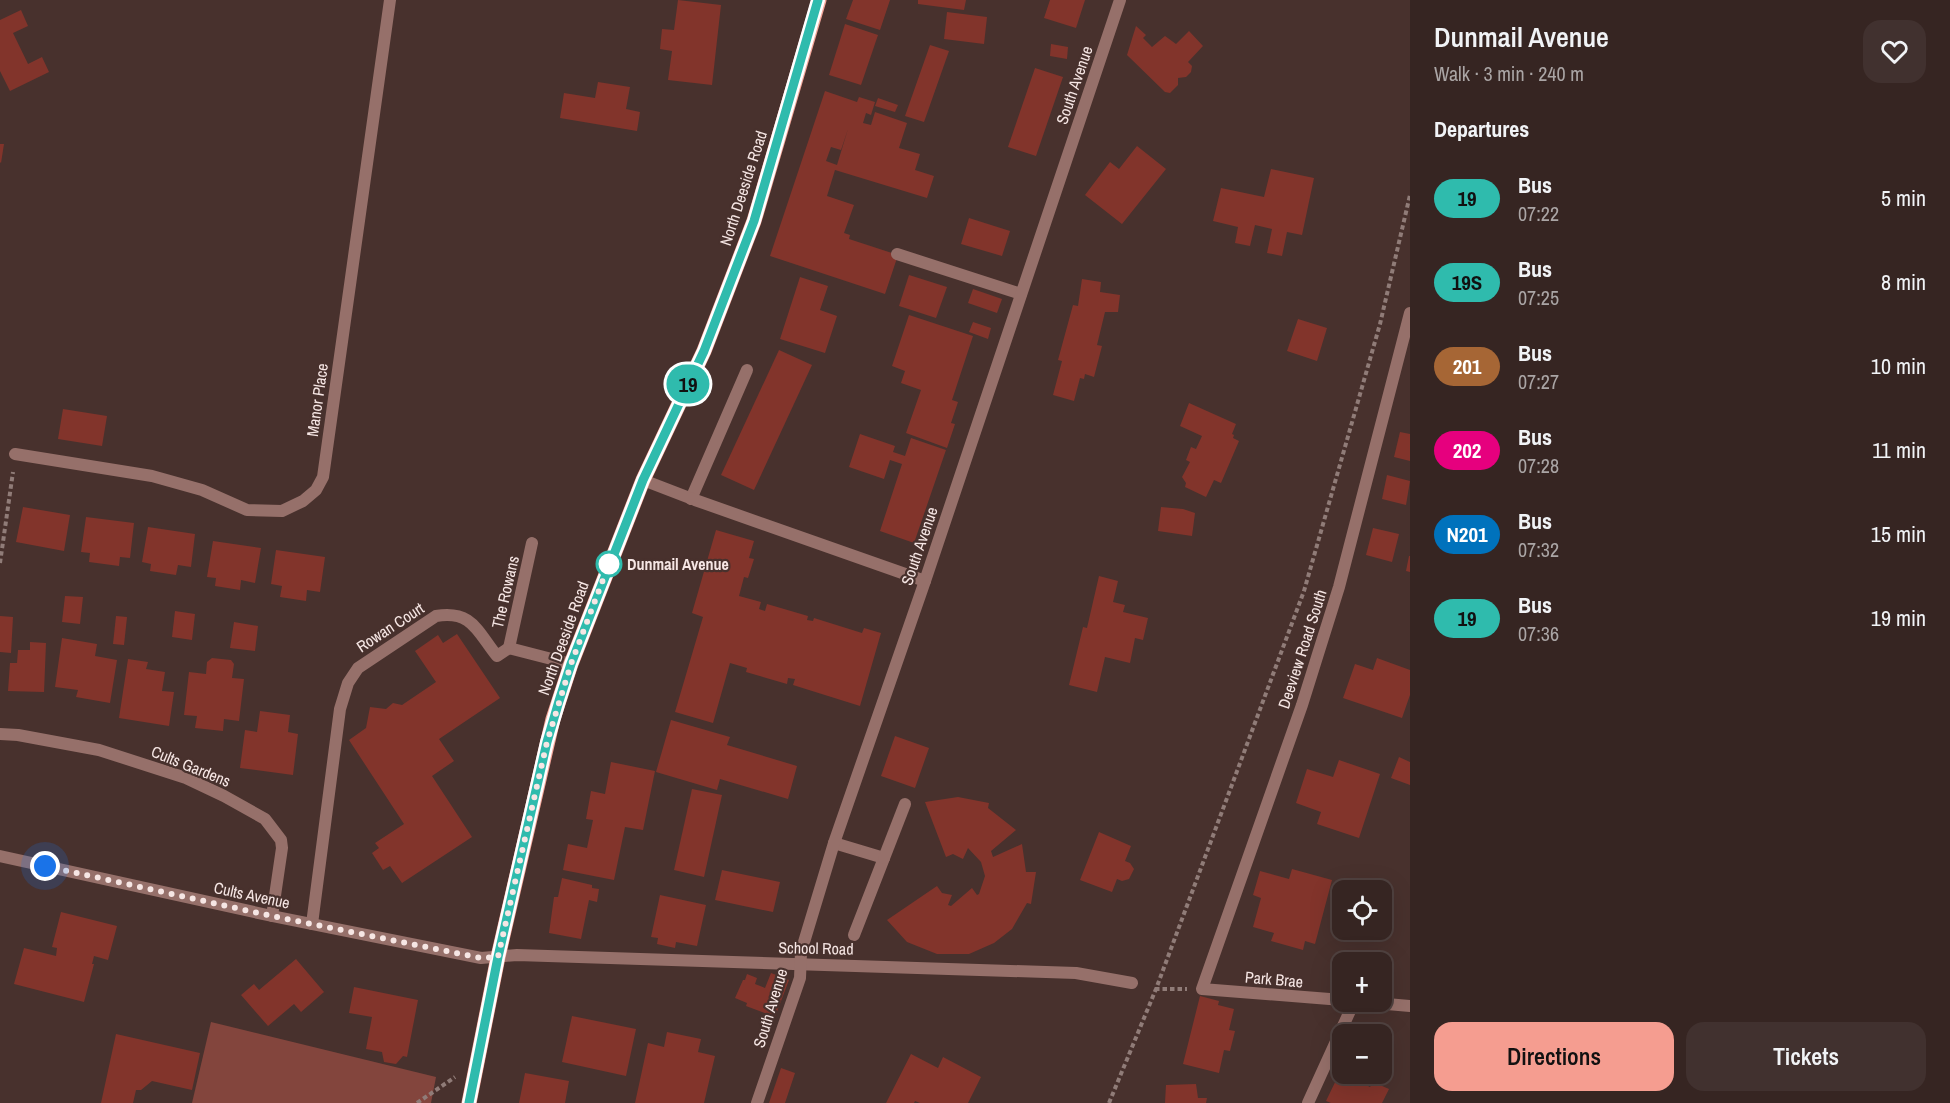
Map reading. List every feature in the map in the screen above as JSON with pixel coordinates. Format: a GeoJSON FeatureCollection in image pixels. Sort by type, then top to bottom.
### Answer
{"type":"FeatureCollection","features":[{"type":"Feature","properties":{"kind":"main road","name":"North Deeside Road"},"geometry":{"type":"LineString","coordinates":[[470,1103],[498,957],[547,742],[571,664],[643,480],[704,351],[754,221],[819,0]]}},
{"type":"Feature","properties":{"kind":"street","name":"Manor Place"},"geometry":{"type":"LineString","coordinates":[[15,454],[152,476],[202,490],[247,510],[282,511],[303,501],[316,490],[323,477],[390,0]]}},
{"type":"Feature","properties":{"kind":"street","name":"South Avenue"},"geometry":{"type":"LineString","coordinates":[[757,1103],[800,978],[801,952],[834,843],[925,581],[1120,0]]}},
{"type":"Feature","properties":{"kind":"street"},"geometry":{"type":"LineString","coordinates":[[897,254],[1021,294]]}},
{"type":"Feature","properties":{"kind":"street","name":"Deeview Road South"},"geometry":{"type":"LineString","coordinates":[[1202,989],[1302,705],[1336,598],[1410,313]]}},
{"type":"Feature","properties":{"kind":"street"},"geometry":{"type":"LineString","coordinates":[[691,499],[747,370]]}},
{"type":"Feature","properties":{"kind":"street"},"geometry":{"type":"LineString","coordinates":[[643,480],[925,581]]}},
{"type":"Feature","properties":{"kind":"street","name":"The Rowans"},"geometry":{"type":"LineString","coordinates":[[509,648],[532,543]]}},
{"type":"Feature","properties":{"kind":"street","name":"Rowan Court"},"geometry":{"type":"LineString","coordinates":[[312,924],[340,709],[348,683],[358,668],[436,616],[450,614],[468,619],[497,656],[509,648],[571,664]]}},
{"type":"Feature","properties":{"kind":"street","name":"Cults Gardens"},"geometry":{"type":"LineString","coordinates":[[0,734],[18,735],[99,750],[186,778],[239,803],[265,819],[281,840],[282,848],[272,916]]}},
{"type":"Feature","properties":{"kind":"street"},"geometry":{"type":"LineString","coordinates":[[854,935],[905,804]]}},
{"type":"Feature","properties":{"kind":"street"},"geometry":{"type":"LineString","coordinates":[[834,843],[884,858]]}},
{"type":"Feature","properties":{"kind":"street","name":"Cults Avenue"},"geometry":{"type":"LineString","coordinates":[[0,856],[272,916],[481,958],[498,957]]}},
{"type":"Feature","properties":{"kind":"street","name":"School Road"},"geometry":{"type":"LineString","coordinates":[[498,957],[517,955],[1076,973],[1132,983]]}},
{"type":"Feature","properties":{"kind":"street","name":"Park Brae"},"geometry":{"type":"LineString","coordinates":[[1202,989],[1332,999]]}},
{"type":"Feature","properties":{"kind":"street"},"geometry":{"type":"LineString","coordinates":[[1392,1004],[1410,1006]]}},
{"type":"Feature","properties":{"kind":"street"},"geometry":{"type":"LineString","coordinates":[[1308,1103],[1349,1012]]}},
{"type":"Feature","properties":{"kind":"path"},"geometry":{"type":"LineString","coordinates":[[1109,1103],[1156,989],[1304,591],[1380,324],[1410,195]]}},
{"type":"Feature","properties":{"kind":"path"},"geometry":{"type":"LineString","coordinates":[[0,563],[15,454]]}},
{"type":"Feature","properties":{"kind":"path"},"geometry":{"type":"LineString","coordinates":[[1132,983],[1156,989],[1202,989]]}},
{"type":"Feature","properties":{"kind":"path"},"geometry":{"type":"LineString","coordinates":[[417,1103],[478,1062]]}},
{"type":"Feature","properties":{"kind":"shaded area"},"geometry":{"type":"Polygon","coordinates":[[[211,1022],[436,1077],[431,1103],[192,1103],[211,1022]]]}},
{"type":"Feature","properties":{"kind":"building"},"geometry":{"type":"Polygon","coordinates":[[[678,0],[721,5],[712,85],[668,80],[672,51],[660,49],[662,29],[674,30],[678,0]]]}},
{"type":"Feature","properties":{"kind":"building"},"geometry":{"type":"Polygon","coordinates":[[[853,0],[890,0],[880,30],[846,19],[853,0]]]}},
{"type":"Feature","properties":{"kind":"building"},"geometry":{"type":"Polygon","coordinates":[[[918,0],[966,0],[964,10],[918,4],[918,0]]]}},
{"type":"Feature","properties":{"kind":"building"},"geometry":{"type":"Polygon","coordinates":[[[1050,0],[1085,0],[1076,28],[1044,18],[1050,0]]]}},
{"type":"Feature","properties":{"kind":"building"},"geometry":{"type":"Polygon","coordinates":[[[21,10],[28,26],[13,33],[28,64],[42,57],[49,72],[10,91],[0,71],[0,20],[21,10]]]}},
{"type":"Feature","properties":{"kind":"building"},"geometry":{"type":"Polygon","coordinates":[[[947,12],[987,17],[984,44],[944,39],[947,12]]]}},
{"type":"Feature","properties":{"kind":"building"},"geometry":{"type":"Polygon","coordinates":[[[845,24],[878,35],[861,85],[829,75],[845,24]]]}},
{"type":"Feature","properties":{"kind":"building"},"geometry":{"type":"Polygon","coordinates":[[[1136,26],[1146,35],[1143,38],[1152,47],[1165,36],[1176,44],[1189,31],[1203,46],[1188,62],[1192,66],[1191,72],[1186,77],[1178,78],[1178,85],[1170,93],[1165,92],[1127,55],[1136,26]]]}},
{"type":"Feature","properties":{"kind":"building"},"geometry":{"type":"Polygon","coordinates":[[[1051,44],[1068,47],[1067,59],[1050,56],[1051,44]]]}},
{"type":"Feature","properties":{"kind":"building"},"geometry":{"type":"Polygon","coordinates":[[[930,45],[949,51],[924,122],[905,116],[930,45]]]}},
{"type":"Feature","properties":{"kind":"building"},"geometry":{"type":"Polygon","coordinates":[[[1035,68],[1063,77],[1036,156],[1008,147],[1035,68]]]}},
{"type":"Feature","properties":{"kind":"building"},"geometry":{"type":"Polygon","coordinates":[[[598,82],[630,87],[626,109],[640,112],[637,131],[560,118],[564,93],[595,98],[598,82]]]}},
{"type":"Feature","properties":{"kind":"building"},"geometry":{"type":"Polygon","coordinates":[[[825,91],[857,102],[859,97],[875,102],[871,115],[866,113],[863,123],[871,125],[875,112],[907,123],[899,148],[920,154],[915,170],[934,176],[927,198],[835,170],[827,196],[854,205],[844,233],[850,235],[849,239],[898,255],[885,294],[770,256],[825,91]],[[848,129],[841,150],[831,147],[826,161],[837,165],[848,129]]]}},
{"type":"Feature","properties":{"kind":"building"},"geometry":{"type":"Polygon","coordinates":[[[878,98],[898,105],[895,112],[875,106],[878,98]]]}},
{"type":"Feature","properties":{"kind":"building"},"geometry":{"type":"Polygon","coordinates":[[[0,144],[4,144],[1,163],[0,162],[0,144]]]}},
{"type":"Feature","properties":{"kind":"building"},"geometry":{"type":"Polygon","coordinates":[[[1137,146],[1166,169],[1122,224],[1085,195],[1110,162],[1119,169],[1137,146]]]}},
{"type":"Feature","properties":{"kind":"building"},"geometry":{"type":"Polygon","coordinates":[[[1271,169],[1314,178],[1302,235],[1287,232],[1282,256],[1267,253],[1272,229],[1255,225],[1250,246],[1235,243],[1238,227],[1213,221],[1221,188],[1264,197],[1271,169]]]}},
{"type":"Feature","properties":{"kind":"building"},"geometry":{"type":"Polygon","coordinates":[[[969,218],[1010,231],[1002,256],[961,244],[969,218]]]}},
{"type":"Feature","properties":{"kind":"building"},"geometry":{"type":"Polygon","coordinates":[[[909,275],[947,287],[936,318],[899,306],[909,275]]]}},
{"type":"Feature","properties":{"kind":"building"},"geometry":{"type":"Polygon","coordinates":[[[800,277],[828,286],[820,310],[837,316],[825,353],[780,339],[800,277]]]}},
{"type":"Feature","properties":{"kind":"building"},"geometry":{"type":"Polygon","coordinates":[[[1082,279],[1101,282],[1100,292],[1120,295],[1118,312],[1105,312],[1097,345],[1102,346],[1094,377],[1085,374],[1084,379],[1080,378],[1074,401],[1053,395],[1062,361],[1058,360],[1073,305],[1078,306],[1082,279]]]}},
{"type":"Feature","properties":{"kind":"building"},"geometry":{"type":"Polygon","coordinates":[[[973,289],[1002,299],[997,313],[968,303],[973,289]]]}},
{"type":"Feature","properties":{"kind":"building"},"geometry":{"type":"Polygon","coordinates":[[[909,315],[973,336],[952,400],[958,402],[951,423],[955,424],[947,448],[906,433],[921,390],[901,383],[905,371],[892,366],[909,315]]]}},
{"type":"Feature","properties":{"kind":"building"},"geometry":{"type":"Polygon","coordinates":[[[1298,319],[1327,328],[1317,361],[1287,351],[1298,319]]]}},
{"type":"Feature","properties":{"kind":"building"},"geometry":{"type":"Polygon","coordinates":[[[973,322],[991,328],[988,339],[969,332],[973,322]]]}},
{"type":"Feature","properties":{"kind":"building"},"geometry":{"type":"Polygon","coordinates":[[[779,350],[812,365],[754,490],[721,475],[779,350]]]}},
{"type":"Feature","properties":{"kind":"building"},"geometry":{"type":"Polygon","coordinates":[[[1189,403],[1236,424],[1232,434],[1233,438],[1239,441],[1221,483],[1214,480],[1206,497],[1185,487],[1186,483],[1182,477],[1190,462],[1186,460],[1191,447],[1196,449],[1202,436],[1180,426],[1189,403]]]}},
{"type":"Feature","properties":{"kind":"building"},"geometry":{"type":"Polygon","coordinates":[[[63,409],[107,416],[102,446],[58,439],[63,409]]]}},
{"type":"Feature","properties":{"kind":"building"},"geometry":{"type":"Polygon","coordinates":[[[1400,432],[1410,434],[1410,461],[1394,457],[1400,432]]]}},
{"type":"Feature","properties":{"kind":"building"},"geometry":{"type":"Polygon","coordinates":[[[860,434],[895,446],[893,452],[905,456],[911,438],[946,450],[914,543],[880,531],[902,464],[890,460],[884,479],[849,467],[860,434]]]}},
{"type":"Feature","properties":{"kind":"building"},"geometry":{"type":"Polygon","coordinates":[[[1387,475],[1410,481],[1406,505],[1382,499],[1387,475]]]}},
{"type":"Feature","properties":{"kind":"building"},"geometry":{"type":"Polygon","coordinates":[[[23,507],[70,515],[64,551],[16,542],[23,507]]]}},
{"type":"Feature","properties":{"kind":"building"},"geometry":{"type":"Polygon","coordinates":[[[1161,507],[1183,509],[1195,513],[1192,536],[1158,531],[1161,507]]]}},
{"type":"Feature","properties":{"kind":"building"},"geometry":{"type":"Polygon","coordinates":[[[86,517],[134,523],[130,558],[120,557],[119,566],[89,562],[90,553],[81,552],[86,517]]]}},
{"type":"Feature","properties":{"kind":"building"},"geometry":{"type":"Polygon","coordinates":[[[148,527],[195,534],[191,567],[178,565],[176,575],[150,571],[151,564],[142,562],[148,527]]]}},
{"type":"Feature","properties":{"kind":"building"},"geometry":{"type":"Polygon","coordinates":[[[1373,528],[1399,534],[1392,562],[1366,555],[1373,528]]]}},
{"type":"Feature","properties":{"kind":"building"},"geometry":{"type":"Polygon","coordinates":[[[716,530],[754,541],[749,558],[754,559],[748,578],[744,577],[739,596],[761,602],[759,609],[765,611],[767,604],[808,616],[807,620],[813,621],[814,618],[862,633],[864,628],[881,633],[860,706],[793,685],[795,679],[788,678],[787,684],[746,672],[747,668],[730,663],[713,723],[675,712],[703,617],[692,613],[716,530]]]}},
{"type":"Feature","properties":{"kind":"building"},"geometry":{"type":"Polygon","coordinates":[[[213,541],[261,548],[255,583],[241,580],[240,590],[215,586],[216,578],[207,577],[213,541]]]}},
{"type":"Feature","properties":{"kind":"building"},"geometry":{"type":"Polygon","coordinates":[[[276,550],[325,557],[320,592],[307,590],[306,601],[280,597],[282,586],[271,584],[276,550]]]}},
{"type":"Feature","properties":{"kind":"building"},"geometry":{"type":"Polygon","coordinates":[[[1410,556],[1410,572],[1406,571],[1410,556]]]}},
{"type":"Feature","properties":{"kind":"building"},"geometry":{"type":"Polygon","coordinates":[[[1099,576],[1118,581],[1113,602],[1125,605],[1123,612],[1148,618],[1143,640],[1135,638],[1130,663],[1105,657],[1097,692],[1069,685],[1083,627],[1087,628],[1099,576]]]}},
{"type":"Feature","properties":{"kind":"building"},"geometry":{"type":"Polygon","coordinates":[[[65,596],[83,597],[80,624],[62,622],[65,596]]]}},
{"type":"Feature","properties":{"kind":"building"},"geometry":{"type":"Polygon","coordinates":[[[175,611],[195,614],[192,640],[172,637],[175,611]]]}},
{"type":"Feature","properties":{"kind":"building"},"geometry":{"type":"Polygon","coordinates":[[[0,616],[13,617],[11,653],[0,652],[0,616]]]}},
{"type":"Feature","properties":{"kind":"building"},"geometry":{"type":"Polygon","coordinates":[[[116,616],[127,617],[124,645],[113,644],[116,616]]]}},
{"type":"Feature","properties":{"kind":"building"},"geometry":{"type":"Polygon","coordinates":[[[234,622],[258,626],[255,651],[230,648],[234,622]]]}},
{"type":"Feature","properties":{"kind":"building"},"geometry":{"type":"Polygon","coordinates":[[[457,634],[500,698],[439,739],[454,761],[432,776],[472,837],[402,883],[390,866],[383,870],[372,853],[379,848],[375,843],[404,824],[349,740],[366,728],[370,707],[386,709],[393,703],[402,705],[436,682],[415,651],[438,635],[443,643],[457,634]]]}},
{"type":"Feature","properties":{"kind":"building"},"geometry":{"type":"Polygon","coordinates":[[[62,638],[97,644],[95,656],[117,660],[110,703],[76,697],[78,690],[55,687],[62,638]]]}},
{"type":"Feature","properties":{"kind":"building"},"geometry":{"type":"Polygon","coordinates":[[[30,642],[46,643],[44,692],[8,691],[10,663],[17,663],[18,650],[30,650],[30,642]]]}},
{"type":"Feature","properties":{"kind":"building"},"geometry":{"type":"Polygon","coordinates":[[[212,658],[231,660],[234,664],[232,678],[244,679],[239,721],[224,719],[223,731],[195,728],[197,716],[184,715],[189,672],[206,674],[207,662],[212,658]]]}},
{"type":"Feature","properties":{"kind":"building"},"geometry":{"type":"Polygon","coordinates":[[[1377,658],[1410,670],[1410,695],[1402,718],[1343,698],[1355,664],[1373,670],[1377,658]]]}},
{"type":"Feature","properties":{"kind":"building"},"geometry":{"type":"Polygon","coordinates":[[[128,659],[148,662],[146,669],[165,672],[162,691],[174,692],[169,726],[119,718],[128,659]]]}},
{"type":"Feature","properties":{"kind":"building"},"geometry":{"type":"Polygon","coordinates":[[[260,711],[290,715],[288,732],[298,734],[293,775],[240,768],[245,730],[257,732],[260,711]]]}},
{"type":"Feature","properties":{"kind":"building"},"geometry":{"type":"Polygon","coordinates":[[[671,720],[730,737],[727,745],[797,766],[788,799],[720,779],[717,790],[656,772],[671,720]]]}},
{"type":"Feature","properties":{"kind":"building"},"geometry":{"type":"Polygon","coordinates":[[[895,736],[929,748],[915,788],[881,776],[895,736]]]}},
{"type":"Feature","properties":{"kind":"building"},"geometry":{"type":"Polygon","coordinates":[[[1399,757],[1410,762],[1410,785],[1391,778],[1399,757]]]}},
{"type":"Feature","properties":{"kind":"building"},"geometry":{"type":"Polygon","coordinates":[[[1339,760],[1380,774],[1359,838],[1317,824],[1321,812],[1296,803],[1307,769],[1333,777],[1339,760]]]}},
{"type":"Feature","properties":{"kind":"building"},"geometry":{"type":"Polygon","coordinates":[[[611,762],[655,771],[643,830],[625,827],[614,880],[563,870],[568,844],[587,848],[593,820],[586,819],[591,791],[605,794],[611,762]]]}},
{"type":"Feature","properties":{"kind":"building"},"geometry":{"type":"Polygon","coordinates":[[[692,789],[722,795],[704,877],[674,870],[692,789]]]}},
{"type":"Feature","properties":{"kind":"building"},"geometry":{"type":"Polygon","coordinates":[[[958,797],[989,803],[988,808],[1016,830],[991,851],[993,857],[1022,844],[1026,872],[1036,872],[1031,904],[1027,903],[1012,929],[994,943],[969,954],[937,954],[907,942],[887,920],[937,886],[942,893],[952,895],[948,905],[951,906],[972,888],[977,895],[979,894],[985,876],[981,862],[968,848],[963,859],[953,854],[946,857],[925,802],[958,797]]]}},
{"type":"Feature","properties":{"kind":"building"},"geometry":{"type":"Polygon","coordinates":[[[1099,832],[1131,846],[1125,861],[1130,863],[1134,869],[1129,879],[1122,881],[1117,879],[1112,892],[1080,880],[1099,832]]]}},
{"type":"Feature","properties":{"kind":"building"},"geometry":{"type":"Polygon","coordinates":[[[1292,869],[1332,880],[1315,944],[1305,941],[1303,950],[1271,941],[1274,933],[1253,927],[1261,898],[1253,895],[1260,871],[1289,879],[1292,869]]]}},
{"type":"Feature","properties":{"kind":"building"},"geometry":{"type":"Polygon","coordinates":[[[722,870],[780,882],[773,912],[715,900],[722,870]]]}},
{"type":"Feature","properties":{"kind":"building"},"geometry":{"type":"Polygon","coordinates":[[[562,878],[592,885],[592,888],[599,889],[597,902],[589,900],[581,939],[549,933],[554,897],[558,897],[562,878]]]}},
{"type":"Feature","properties":{"kind":"building"},"geometry":{"type":"Polygon","coordinates":[[[660,895],[706,905],[697,946],[676,942],[675,948],[657,944],[658,938],[651,937],[660,895]]]}},
{"type":"Feature","properties":{"kind":"building"},"geometry":{"type":"Polygon","coordinates":[[[61,912],[117,926],[108,960],[94,956],[84,1002],[14,984],[24,948],[56,956],[57,948],[52,947],[61,912]]]}},
{"type":"Feature","properties":{"kind":"building"},"geometry":{"type":"Polygon","coordinates":[[[296,959],[324,992],[301,1012],[294,1004],[268,1026],[241,995],[254,984],[259,990],[296,959]]]}},
{"type":"Feature","properties":{"kind":"building"},"geometry":{"type":"Polygon","coordinates":[[[771,973],[789,980],[775,1017],[746,1006],[747,1003],[735,998],[747,974],[757,978],[755,984],[765,988],[771,973]]]}},
{"type":"Feature","properties":{"kind":"building"},"geometry":{"type":"Polygon","coordinates":[[[354,987],[418,1000],[407,1057],[403,1056],[396,1064],[384,1062],[382,1052],[366,1049],[372,1017],[349,1013],[354,987]]]}},
{"type":"Feature","properties":{"kind":"building"},"geometry":{"type":"Polygon","coordinates":[[[1200,996],[1219,1001],[1218,1005],[1234,1009],[1229,1030],[1235,1031],[1230,1051],[1224,1050],[1219,1073],[1183,1064],[1200,996]]]}},
{"type":"Feature","properties":{"kind":"building"},"geometry":{"type":"Polygon","coordinates":[[[572,1016],[636,1029],[626,1076],[562,1062],[572,1016]]]}},
{"type":"Feature","properties":{"kind":"building"},"geometry":{"type":"Polygon","coordinates":[[[667,1032],[701,1039],[698,1052],[715,1056],[704,1103],[635,1103],[648,1043],[664,1047],[667,1032]]]}},
{"type":"Feature","properties":{"kind":"building"},"geometry":{"type":"Polygon","coordinates":[[[116,1034],[200,1053],[192,1090],[152,1081],[141,1090],[136,1090],[133,1103],[101,1103],[116,1034]]]}},
{"type":"Feature","properties":{"kind":"building"},"geometry":{"type":"Polygon","coordinates":[[[911,1054],[938,1068],[943,1057],[981,1077],[968,1103],[920,1103],[915,1101],[914,1103],[886,1103],[911,1054]]]}},
{"type":"Feature","properties":{"kind":"building"},"geometry":{"type":"Polygon","coordinates":[[[781,1068],[795,1073],[785,1103],[769,1103],[781,1068]]]}},
{"type":"Feature","properties":{"kind":"building"},"geometry":{"type":"Polygon","coordinates":[[[525,1073],[569,1081],[565,1103],[519,1103],[525,1073]]]}},
{"type":"Feature","properties":{"kind":"building"},"geometry":{"type":"Polygon","coordinates":[[[1196,1084],[1198,1098],[1207,1098],[1206,1103],[1165,1103],[1166,1085],[1196,1084]]]}},
{"type":"Feature","properties":{"kind":"building"},"geometry":{"type":"Polygon","coordinates":[[[1334,1084],[1364,1084],[1370,1087],[1372,1084],[1378,1084],[1389,1089],[1382,1103],[1331,1103],[1326,1101],[1334,1084]]]}},
{"type":"Feature","properties":{"kind":"bus line","name":"19"},"geometry":{"type":"LineString","coordinates":[[469,1103],[498,957],[547,742],[559,701],[571,664],[643,480],[704,351],[754,221],[818,0]]}},
{"type":"Feature","properties":{"kind":"place","name":"Dunmail Avenue"},"geometry":{"type":"Point","coordinates":[609,564]}},
{"type":"Feature","properties":{"kind":"route"},"geometry":{"type":"LineString","coordinates":[[45,866],[272,916],[481,958],[498,957],[547,742],[571,664],[609,564]]}}]}
